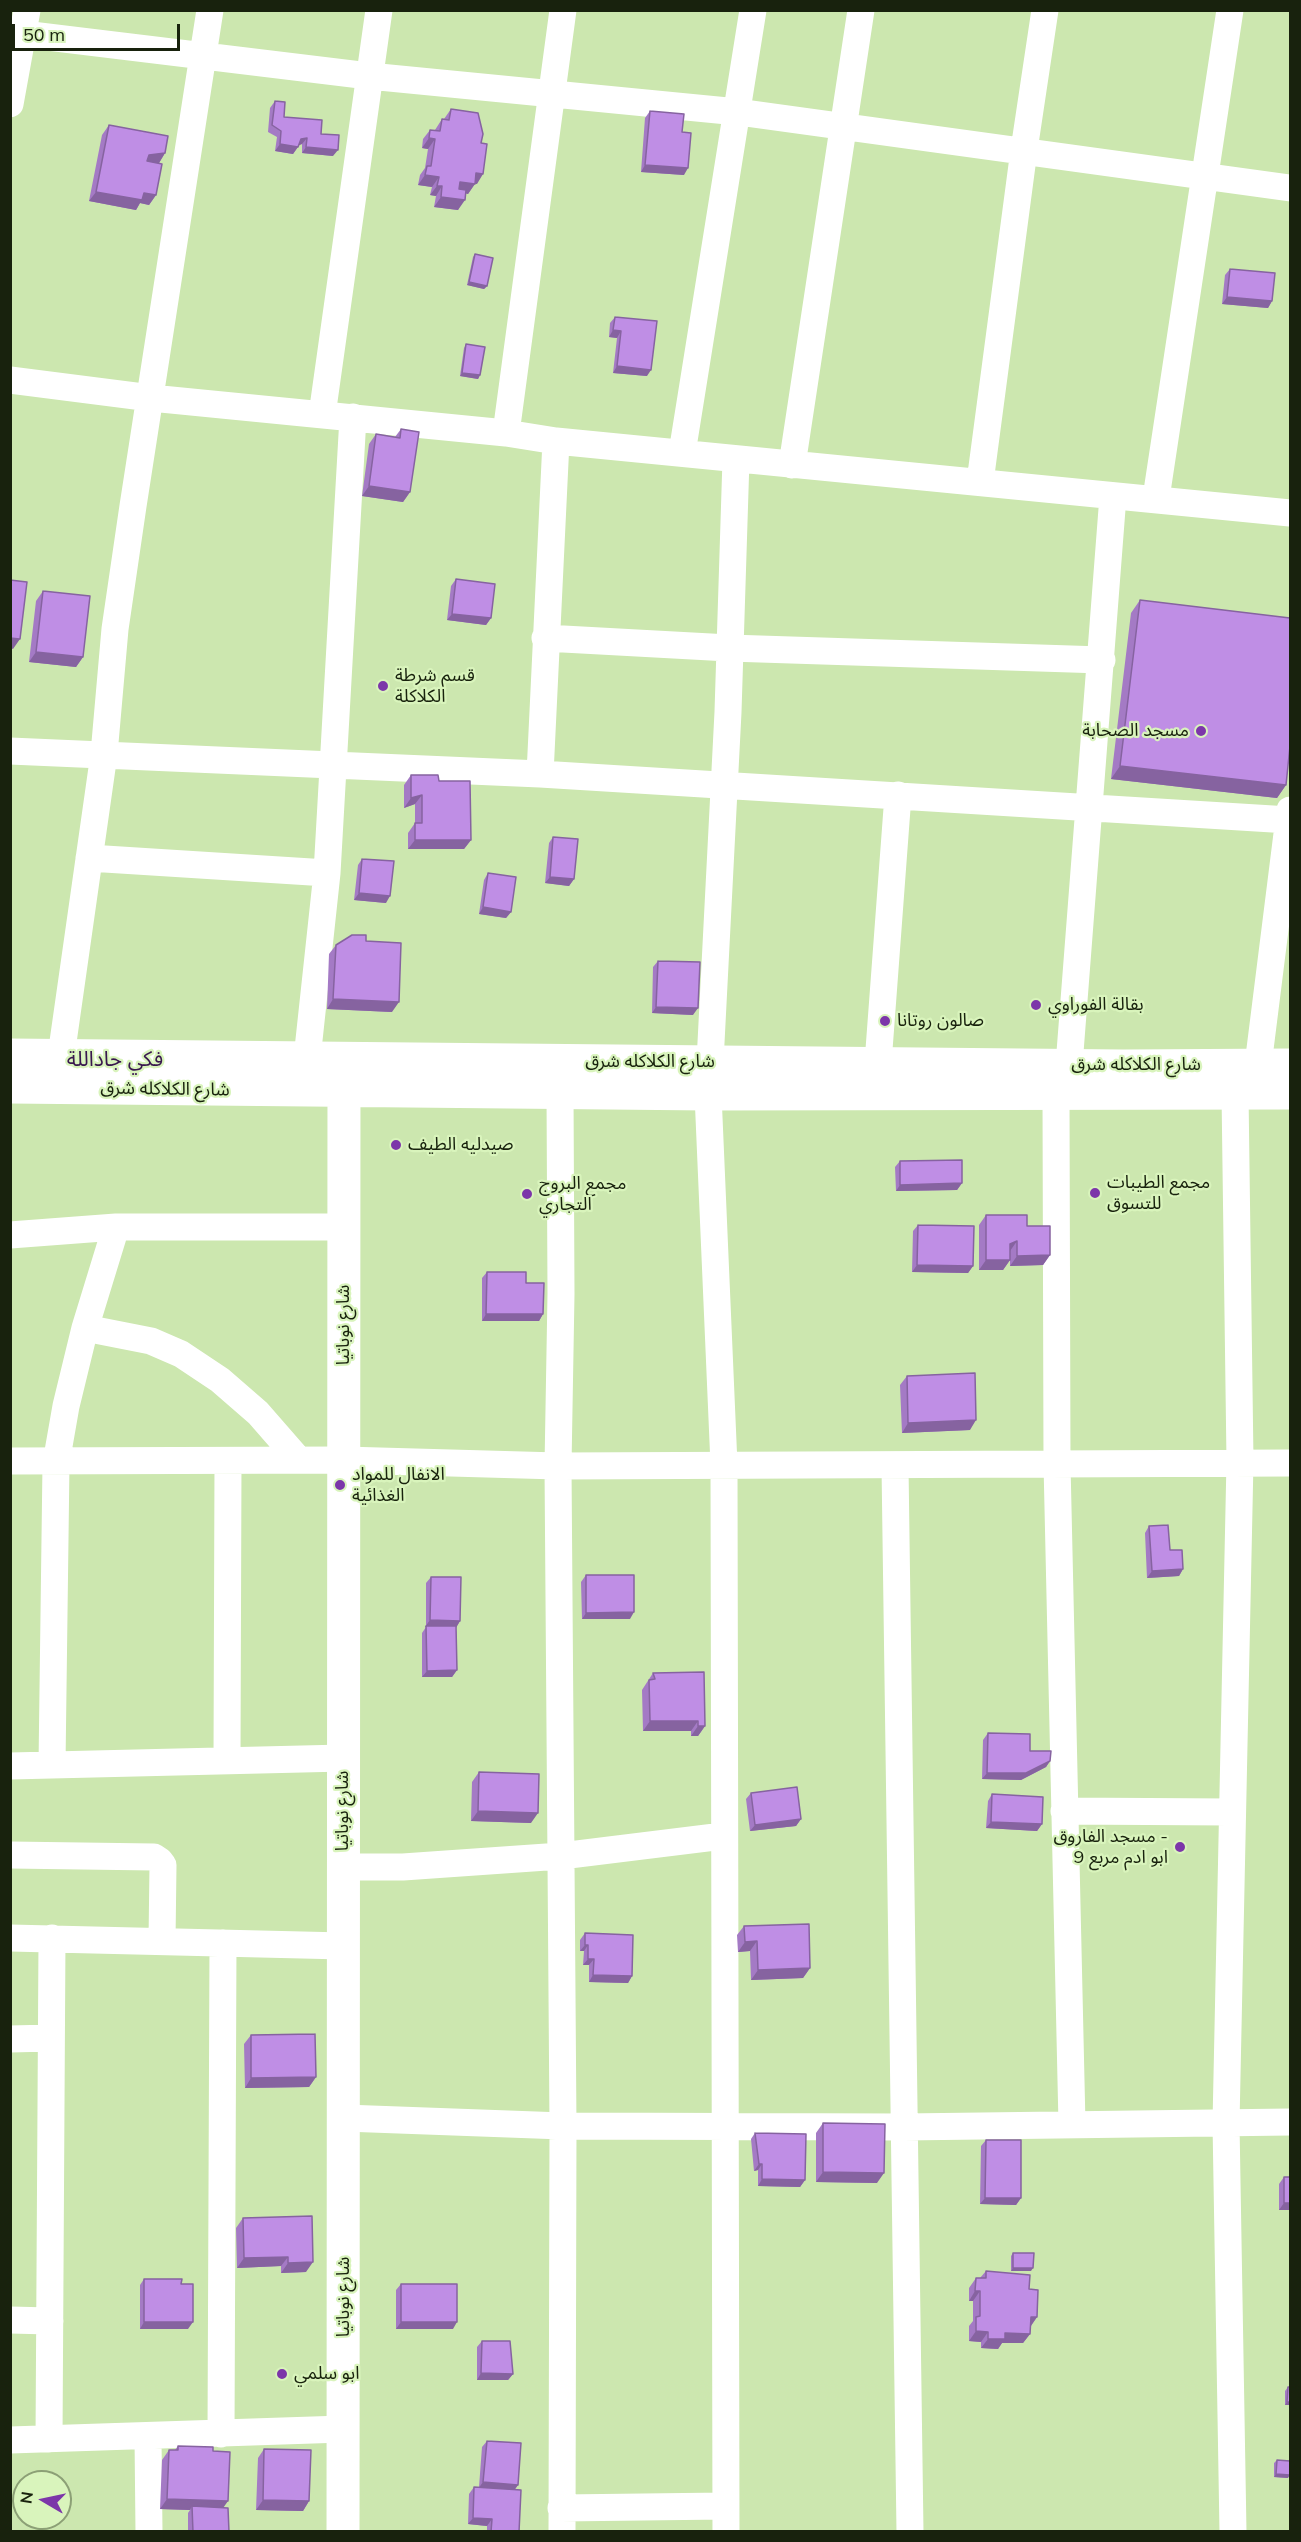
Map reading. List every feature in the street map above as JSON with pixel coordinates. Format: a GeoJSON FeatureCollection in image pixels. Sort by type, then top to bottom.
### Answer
{"type":"FeatureCollection","features":[{"type":"Feature","properties":{"kind":"street"},"geometry":{"type":"LineString","coordinates":[[61,1056],[104,754],[115,629],[177,213],[210,10]]}},
{"type":"Feature","properties":{"kind":"street"},"geometry":{"type":"LineString","coordinates":[[322,415],[379,10]]}},
{"type":"Feature","properties":{"kind":"street"},"geometry":{"type":"LineString","coordinates":[[506,433],[563,10]]}},
{"type":"Feature","properties":{"kind":"street"},"geometry":{"type":"LineString","coordinates":[[682,453],[753,10]]}},
{"type":"Feature","properties":{"kind":"street"},"geometry":{"type":"LineString","coordinates":[[792,465],[861,10]]}},
{"type":"Feature","properties":{"kind":"street"},"geometry":{"type":"LineString","coordinates":[[980,482],[1024,150],[1046,10]]}},
{"type":"Feature","properties":{"kind":"street"},"geometry":{"type":"LineString","coordinates":[[1156,498],[1230,10]]}},
{"type":"Feature","properties":{"kind":"street"},"geometry":{"type":"LineString","coordinates":[[10,104],[25,22],[204,56],[369,76],[738,112],[1290,188]]}},
{"type":"Feature","properties":{"kind":"street"},"geometry":{"type":"LineString","coordinates":[[10,380],[151,398],[506,433],[556,441],[1113,496],[1156,498],[1290,513]]}},
{"type":"Feature","properties":{"kind":"street"},"geometry":{"type":"LineString","coordinates":[[305,1091],[306,1059],[327,873],[335,763],[353,417]]}},
{"type":"Feature","properties":{"kind":"street"},"geometry":{"type":"LineString","coordinates":[[540,774],[556,441]]}},
{"type":"Feature","properties":{"kind":"street"},"geometry":{"type":"LineString","coordinates":[[560,1092],[561,1294],[558,1466],[563,2126],[562,2520],[726,2519],[724,1465],[709,1078],[736,459]]}},
{"type":"Feature","properties":{"kind":"street"},"geometry":{"type":"LineString","coordinates":[[1069,1065],[1113,496]]}},
{"type":"Feature","properties":{"kind":"street"},"geometry":{"type":"LineString","coordinates":[[545,638],[729,648],[1102,660]]}},
{"type":"Feature","properties":{"kind":"street"},"geometry":{"type":"LineString","coordinates":[[10,751],[335,763],[1089,808],[1290,815],[1258,1065]]}},
{"type":"Feature","properties":{"kind":"street"},"geometry":{"type":"LineString","coordinates":[[878,1063],[898,795]]}},
{"type":"Feature","properties":{"kind":"street"},"geometry":{"type":"LineString","coordinates":[[89,858],[327,873]]}},
{"type":"Feature","properties":{"kind":"street","name":"شارع الكلاكله شرق"},"geometry":{"type":"LineString","coordinates":[[10,1055],[344,1059],[1056,1095],[1290,1094]]}},
{"type":"Feature","properties":{"kind":"street","name":"شارع نوباتيا"},"geometry":{"type":"LineString","coordinates":[[343,2532],[344,1059]]}},
{"type":"Feature","properties":{"kind":"street","name":"شارع الكلاكله شرق"},"geometry":{"type":"LineString","coordinates":[[10,1087],[560,1092],[878,1063],[1290,1065]]}},
{"type":"Feature","properties":{"kind":"street"},"geometry":{"type":"LineString","coordinates":[[1233,2532],[1226,2123],[1230,1812],[1240,1461],[1235,1093]]}},
{"type":"Feature","properties":{"kind":"street"},"geometry":{"type":"LineString","coordinates":[[1056,1095],[1057,1464],[1072,2124]]}},
{"type":"Feature","properties":{"kind":"street"},"geometry":{"type":"LineString","coordinates":[[52,1765],[56,1462],[66,1406],[85,1328],[116,1227]]}},
{"type":"Feature","properties":{"kind":"street"},"geometry":{"type":"LineString","coordinates":[[10,1235],[116,1227],[344,1227]]}},
{"type":"Feature","properties":{"kind":"street"},"geometry":{"type":"LineString","coordinates":[[85,1328],[152,1341],[181,1354],[220,1380],[258,1413],[299,1460]]}},
{"type":"Feature","properties":{"kind":"street"},"geometry":{"type":"LineString","coordinates":[[10,1461],[299,1460],[558,1466],[895,1466],[1240,1461],[1290,1463]]}},
{"type":"Feature","properties":{"kind":"street"},"geometry":{"type":"LineString","coordinates":[[227,1759],[228,1461]]}},
{"type":"Feature","properties":{"kind":"street"},"geometry":{"type":"LineString","coordinates":[[895,1466],[910,2532]]}},
{"type":"Feature","properties":{"kind":"street"},"geometry":{"type":"LineString","coordinates":[[10,1766],[227,1759],[344,1758]]}},
{"type":"Feature","properties":{"kind":"street"},"geometry":{"type":"LineString","coordinates":[[1064,1811],[1230,1812]]}},
{"type":"Feature","properties":{"kind":"street"},"geometry":{"type":"LineString","coordinates":[[343,1866],[403,1867],[561,1856],[723,1836]]}},
{"type":"Feature","properties":{"kind":"street"},"geometry":{"type":"LineString","coordinates":[[10,1855],[154,1857],[163,1865],[162,1941]]}},
{"type":"Feature","properties":{"kind":"street"},"geometry":{"type":"LineString","coordinates":[[10,1938],[344,1946]]}},
{"type":"Feature","properties":{"kind":"street"},"geometry":{"type":"LineString","coordinates":[[49,2439],[52,1938]]}},
{"type":"Feature","properties":{"kind":"street"},"geometry":{"type":"LineString","coordinates":[[221,2434],[223,1944]]}},
{"type":"Feature","properties":{"kind":"street"},"geometry":{"type":"LineString","coordinates":[[10,2039],[51,2038]]}},
{"type":"Feature","properties":{"kind":"street"},"geometry":{"type":"LineString","coordinates":[[344,2118],[563,2126],[904,2127],[1290,2122]]}},
{"type":"Feature","properties":{"kind":"street"},"geometry":{"type":"LineString","coordinates":[[10,2320],[50,2321]]}},
{"type":"Feature","properties":{"kind":"street"},"geometry":{"type":"LineString","coordinates":[[10,2440],[344,2430]]}},
{"type":"Feature","properties":{"kind":"street"},"geometry":{"type":"LineString","coordinates":[[148,2437],[149,2532]]}},
{"type":"Feature","properties":{"kind":"building"},"geometry":{"type":"Polygon","coordinates":[[[275,101],[285,102],[284,117],[322,120],[321,134],[339,135],[338,150],[306,147],[307,138],[301,139],[298,147],[280,144],[281,131],[272,125],[275,101]]]}},
{"type":"Feature","properties":{"kind":"building"},"geometry":{"type":"Polygon","coordinates":[[[451,109],[478,113],[483,134],[481,143],[487,144],[483,174],[476,173],[475,184],[460,182],[459,189],[466,190],[465,200],[441,197],[442,186],[437,186],[439,177],[425,175],[427,166],[431,166],[435,139],[429,138],[430,130],[440,131],[442,119],[449,120],[451,109]]]}},
{"type":"Feature","properties":{"kind":"building"},"geometry":{"type":"Polygon","coordinates":[[[650,111],[684,114],[682,132],[691,133],[688,168],[645,165],[650,111]]]}},
{"type":"Feature","properties":{"kind":"building"},"geometry":{"type":"Polygon","coordinates":[[[109,125],[168,136],[165,153],[149,155],[147,161],[162,164],[156,195],[144,193],[142,200],[96,192],[109,125]]]}},
{"type":"Feature","properties":{"kind":"building"},"geometry":{"type":"Polygon","coordinates":[[[475,254],[493,258],[487,286],[469,282],[475,254]]]}},
{"type":"Feature","properties":{"kind":"building"},"geometry":{"type":"Polygon","coordinates":[[[1230,269],[1275,273],[1272,301],[1227,297],[1230,269]]]}},
{"type":"Feature","properties":{"kind":"building"},"geometry":{"type":"Polygon","coordinates":[[[615,317],[657,321],[651,370],[617,366],[621,331],[613,330],[615,317]]]}},
{"type":"Feature","properties":{"kind":"building"},"geometry":{"type":"Polygon","coordinates":[[[466,344],[485,347],[480,375],[462,373],[466,344]]]}},
{"type":"Feature","properties":{"kind":"building"},"geometry":{"type":"Polygon","coordinates":[[[401,429],[419,432],[410,492],[369,486],[376,434],[400,438],[401,429]]]}},
{"type":"Feature","properties":{"kind":"building"},"geometry":{"type":"Polygon","coordinates":[[[456,579],[495,584],[491,618],[452,614],[456,579]]]}},
{"type":"Feature","properties":{"kind":"building"},"geometry":{"type":"Polygon","coordinates":[[[10,580],[27,582],[20,639],[10,638],[10,580]]]}},
{"type":"Feature","properties":{"kind":"building"},"geometry":{"type":"Polygon","coordinates":[[[43,591],[90,596],[83,657],[36,652],[43,591]]]}},
{"type":"Feature","properties":{"kind":"building","name":"مسجد الصحابة"},"geometry":{"type":"Polygon","coordinates":[[[1140,600],[1290,618],[1290,746],[1286,785],[1120,766],[1140,600]]]}},
{"type":"Feature","properties":{"kind":"building"},"geometry":{"type":"Polygon","coordinates":[[[411,775],[438,775],[439,781],[470,781],[471,840],[415,840],[415,823],[422,823],[422,795],[411,798],[411,775]]]}},
{"type":"Feature","properties":{"kind":"building"},"geometry":{"type":"Polygon","coordinates":[[[553,837],[578,839],[574,879],[550,877],[553,837]]]}},
{"type":"Feature","properties":{"kind":"building"},"geometry":{"type":"Polygon","coordinates":[[[362,859],[394,861],[390,896],[359,893],[362,859]]]}},
{"type":"Feature","properties":{"kind":"building"},"geometry":{"type":"Polygon","coordinates":[[[488,873],[516,877],[511,912],[483,907],[488,873]]]}},
{"type":"Feature","properties":{"kind":"building"},"geometry":{"type":"Polygon","coordinates":[[[352,935],[366,935],[366,941],[401,943],[399,1002],[333,999],[336,945],[352,935]]]}},
{"type":"Feature","properties":{"kind":"building"},"geometry":{"type":"Polygon","coordinates":[[[658,961],[700,962],[698,1008],[656,1007],[658,961]]]}},
{"type":"Feature","properties":{"kind":"building"},"geometry":{"type":"Polygon","coordinates":[[[962,1160],[962,1183],[900,1185],[900,1161],[962,1160]]]}},
{"type":"Feature","properties":{"kind":"building"},"geometry":{"type":"Polygon","coordinates":[[[986,1215],[1027,1215],[1027,1226],[1050,1226],[1050,1255],[1017,1256],[1017,1241],[1010,1244],[1010,1260],[986,1260],[986,1215]]]}},
{"type":"Feature","properties":{"kind":"building"},"geometry":{"type":"Polygon","coordinates":[[[918,1225],[974,1226],[973,1266],[917,1265],[918,1225]]]}},
{"type":"Feature","properties":{"kind":"building"},"geometry":{"type":"Polygon","coordinates":[[[487,1272],[526,1272],[526,1283],[544,1283],[543,1314],[486,1314],[487,1272]]]}},
{"type":"Feature","properties":{"kind":"building"},"geometry":{"type":"Polygon","coordinates":[[[975,1373],[976,1420],[908,1423],[907,1376],[975,1373]]]}},
{"type":"Feature","properties":{"kind":"building"},"geometry":{"type":"Polygon","coordinates":[[[1168,1525],[1170,1550],[1182,1550],[1183,1569],[1152,1571],[1149,1526],[1168,1525]]]}},
{"type":"Feature","properties":{"kind":"building"},"geometry":{"type":"Polygon","coordinates":[[[586,1575],[634,1575],[634,1612],[586,1613],[586,1575]]]}},
{"type":"Feature","properties":{"kind":"building"},"geometry":{"type":"Polygon","coordinates":[[[431,1577],[461,1577],[460,1621],[430,1620],[431,1577]]]}},
{"type":"Feature","properties":{"kind":"building"},"geometry":{"type":"Polygon","coordinates":[[[426,1626],[456,1626],[457,1670],[427,1671],[426,1626]]]}},
{"type":"Feature","properties":{"kind":"building"},"geometry":{"type":"Polygon","coordinates":[[[704,1672],[705,1726],[698,1726],[698,1721],[650,1721],[649,1680],[655,1679],[653,1673],[704,1672]]]}},
{"type":"Feature","properties":{"kind":"building"},"geometry":{"type":"Polygon","coordinates":[[[988,1733],[1030,1734],[1030,1751],[1051,1751],[1050,1761],[1026,1773],[987,1773],[988,1733]]]}},
{"type":"Feature","properties":{"kind":"building"},"geometry":{"type":"Polygon","coordinates":[[[479,1772],[539,1774],[538,1813],[478,1811],[479,1772]]]}},
{"type":"Feature","properties":{"kind":"building"},"geometry":{"type":"Polygon","coordinates":[[[797,1787],[801,1819],[755,1825],[751,1793],[797,1787]]]}},
{"type":"Feature","properties":{"kind":"building"},"geometry":{"type":"Polygon","coordinates":[[[992,1794],[1043,1797],[1042,1824],[991,1822],[992,1794]]]}},
{"type":"Feature","properties":{"kind":"building"},"geometry":{"type":"Polygon","coordinates":[[[809,1924],[810,1968],[758,1970],[757,1941],[745,1942],[744,1926],[809,1924]]]}},
{"type":"Feature","properties":{"kind":"building"},"geometry":{"type":"Polygon","coordinates":[[[585,1933],[633,1935],[632,1976],[593,1975],[594,1959],[588,1959],[585,1933]]]}},
{"type":"Feature","properties":{"kind":"building"},"geometry":{"type":"Polygon","coordinates":[[[315,2034],[316,2077],[251,2078],[251,2035],[315,2034]]]}},
{"type":"Feature","properties":{"kind":"building"},"geometry":{"type":"Polygon","coordinates":[[[823,2123],[885,2124],[884,2173],[823,2172],[823,2123]]]}},
{"type":"Feature","properties":{"kind":"building"},"geometry":{"type":"Polygon","coordinates":[[[755,2133],[806,2134],[805,2180],[762,2179],[762,2164],[759,2164],[755,2133]]]}},
{"type":"Feature","properties":{"kind":"building"},"geometry":{"type":"Polygon","coordinates":[[[986,2140],[1021,2140],[1021,2198],[985,2198],[986,2140]]]}},
{"type":"Feature","properties":{"kind":"building"},"geometry":{"type":"Polygon","coordinates":[[[1284,2177],[1290,2177],[1290,2203],[1284,2203],[1284,2177]]]}},
{"type":"Feature","properties":{"kind":"building"},"geometry":{"type":"Polygon","coordinates":[[[312,2216],[313,2262],[288,2263],[288,2257],[244,2258],[243,2218],[312,2216]]]}},
{"type":"Feature","properties":{"kind":"building"},"geometry":{"type":"Polygon","coordinates":[[[1013,2253],[1034,2253],[1033,2268],[1013,2268],[1013,2253]]]}},
{"type":"Feature","properties":{"kind":"building"},"geometry":{"type":"Polygon","coordinates":[[[986,2271],[1030,2275],[1029,2289],[1038,2290],[1037,2317],[1031,2317],[1030,2334],[1005,2333],[1005,2339],[988,2339],[988,2332],[976,2331],[976,2317],[980,2316],[980,2291],[975,2291],[976,2278],[986,2278],[986,2271]]]}},
{"type":"Feature","properties":{"kind":"building"},"geometry":{"type":"Polygon","coordinates":[[[144,2279],[182,2279],[181,2284],[193,2284],[193,2322],[144,2322],[144,2279]]]}},
{"type":"Feature","properties":{"kind":"building"},"geometry":{"type":"Polygon","coordinates":[[[401,2284],[457,2284],[457,2322],[401,2322],[401,2284]]]}},
{"type":"Feature","properties":{"kind":"building"},"geometry":{"type":"Polygon","coordinates":[[[482,2341],[510,2341],[513,2374],[481,2373],[482,2341]]]}},
{"type":"Feature","properties":{"kind":"building"},"geometry":{"type":"Polygon","coordinates":[[[1288,2387],[1290,2387],[1290,2402],[1287,2402],[1288,2387]]]}},
{"type":"Feature","properties":{"kind":"building"},"geometry":{"type":"Polygon","coordinates":[[[487,2441],[521,2443],[518,2485],[483,2482],[487,2441]]]}},
{"type":"Feature","properties":{"kind":"building"},"geometry":{"type":"Polygon","coordinates":[[[178,2446],[213,2447],[213,2451],[230,2452],[228,2501],[167,2499],[169,2450],[178,2450],[178,2446]]]}},
{"type":"Feature","properties":{"kind":"building"},"geometry":{"type":"Polygon","coordinates":[[[264,2449],[311,2450],[309,2501],[263,2500],[264,2449]]]}},
{"type":"Feature","properties":{"kind":"building"},"geometry":{"type":"Polygon","coordinates":[[[1277,2460],[1290,2461],[1290,2475],[1276,2474],[1277,2460]]]}},
{"type":"Feature","properties":{"kind":"building"},"geometry":{"type":"Polygon","coordinates":[[[474,2487],[521,2490],[519,2532],[491,2532],[492,2519],[473,2518],[474,2487]]]}},
{"type":"Feature","properties":{"kind":"building"},"geometry":{"type":"Polygon","coordinates":[[[192,2506],[228,2508],[229,2532],[193,2532],[192,2506]]]}},
{"type":"Feature","properties":{"kind":"place","name":"قسم شرطة الكلاكلة"},"geometry":{"type":"Point","coordinates":[383,686]}},
{"type":"Feature","properties":{"kind":"place","name":"مسجد الصحابة"},"geometry":{"type":"Point","coordinates":[1201,731]}},
{"type":"Feature","properties":{"kind":"place","name":"بقالة الفوراوي"},"geometry":{"type":"Point","coordinates":[1036,1005]}},
{"type":"Feature","properties":{"kind":"place","name":"صالون روتانا"},"geometry":{"type":"Point","coordinates":[885,1021]}},
{"type":"Feature","properties":{"kind":"place","name":"صيدليه الطيف"},"geometry":{"type":"Point","coordinates":[396,1145]}},
{"type":"Feature","properties":{"kind":"place","name":"مجمع الطيبات للتسوق"},"geometry":{"type":"Point","coordinates":[1095,1193]}},
{"type":"Feature","properties":{"kind":"place","name":"مجمع البروج التجاري"},"geometry":{"type":"Point","coordinates":[527,1194]}},
{"type":"Feature","properties":{"kind":"place","name":"الانفال للمواد الغذائية"},"geometry":{"type":"Point","coordinates":[340,1485]}},
{"type":"Feature","properties":{"kind":"place","name":"مسجد الفاروق - ابو ادم مربع 9"},"geometry":{"type":"Point","coordinates":[1180,1847]}},
{"type":"Feature","properties":{"kind":"place","name":"ابو سلمي"},"geometry":{"type":"Point","coordinates":[282,2374]}},
{"type":"Feature","properties":{"kind":"district","name":"فكي جاداللة"},"geometry":{"type":"Point","coordinates":[115,1060]}}]}
